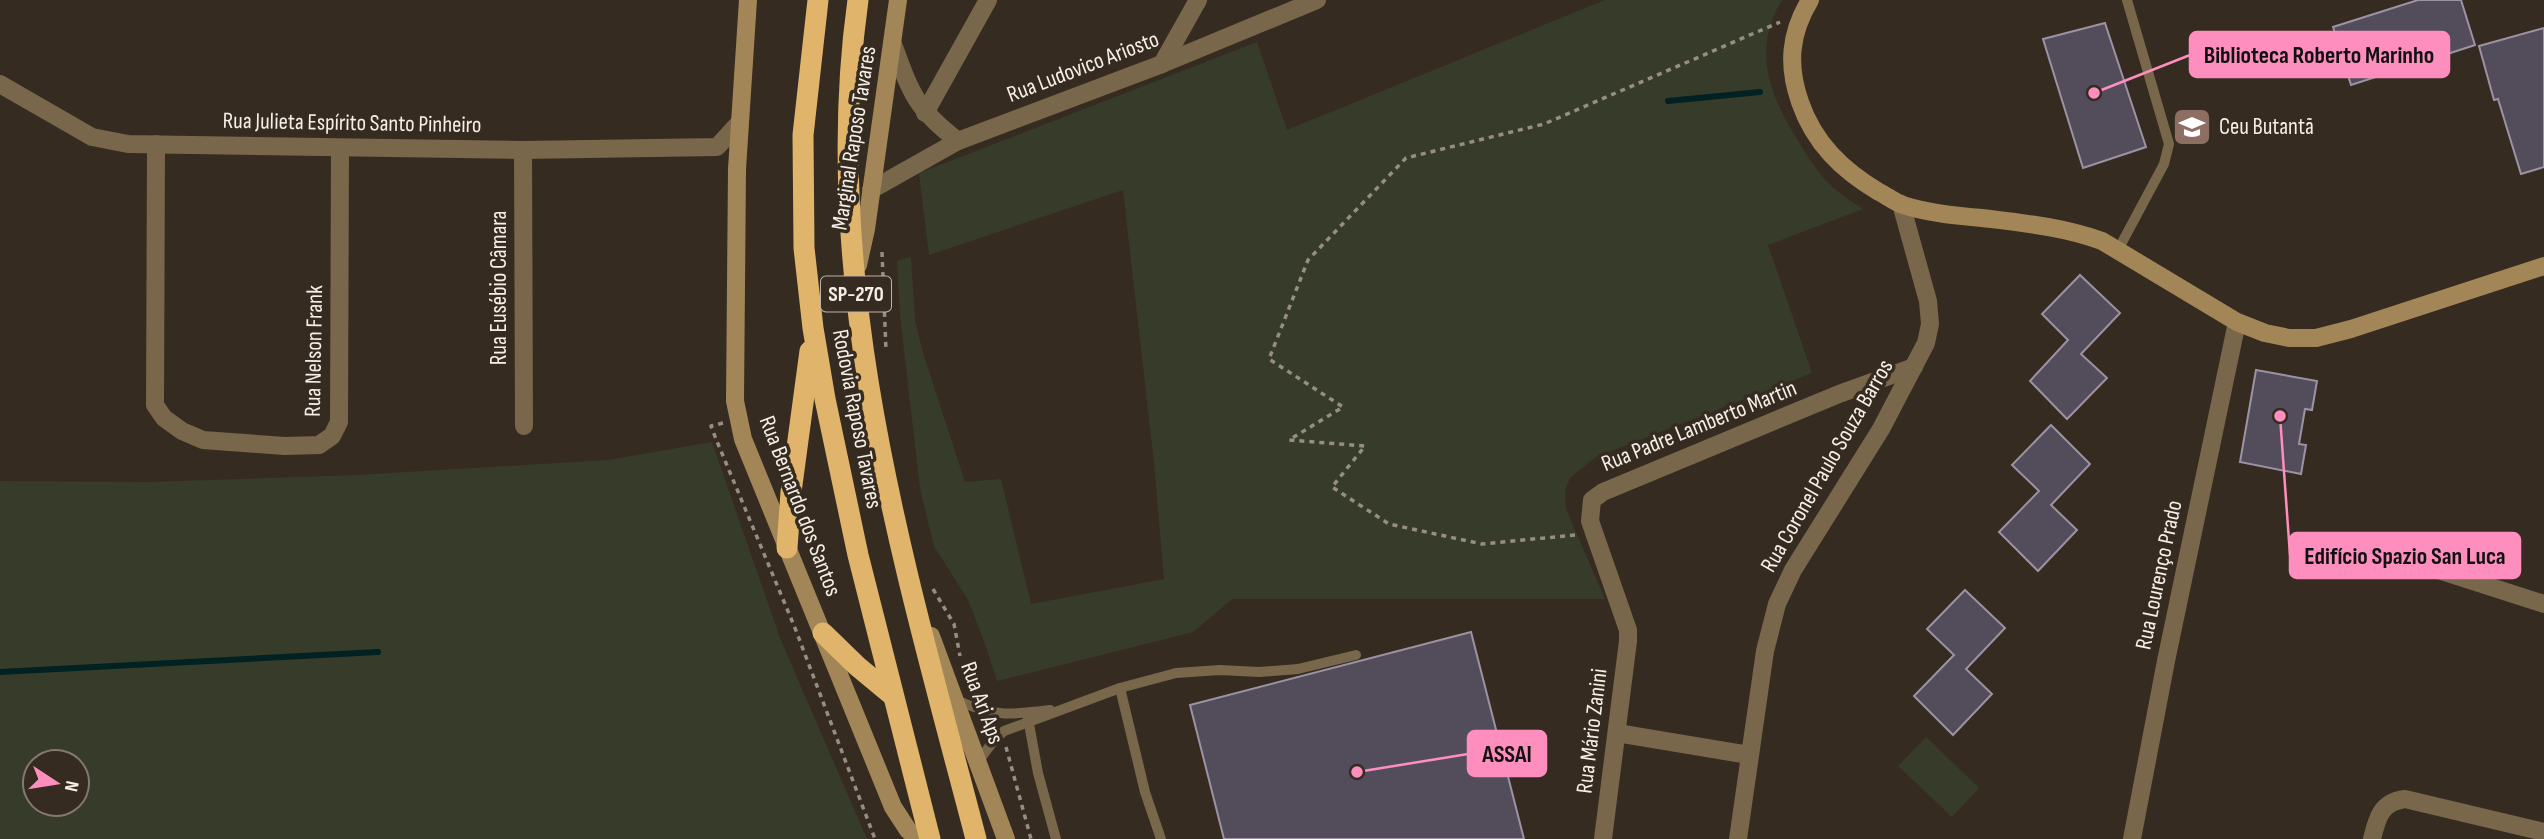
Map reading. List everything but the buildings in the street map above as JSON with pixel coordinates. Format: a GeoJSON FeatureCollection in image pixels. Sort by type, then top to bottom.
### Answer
{"type":"FeatureCollection","features":[{"type":"Feature","properties":{"kind":"highway","name":"Rodovia Raposo Tavares"},"geometry":{"type":"LineString","coordinates":[[818,0],[803,135],[804,248],[813,328],[839,470],[892,695],[930,839]]}},
{"type":"Feature","properties":{"kind":"highway","name":"Rodovia Raposo Tavares"},"geometry":{"type":"LineString","coordinates":[[858,0],[853,30],[847,151],[855,282],[870,393],[886,485],[976,839]]}},
{"type":"Feature","properties":{"kind":"highway"},"geometry":{"type":"LineString","coordinates":[[787,548],[791,492],[813,328]]}},
{"type":"Feature","properties":{"kind":"highway"},"geometry":{"type":"LineString","coordinates":[[823,633],[892,695]]}},
{"type":"Feature","properties":{"kind":"main road","name":"Rua Bernardo dos Santos"},"geometry":{"type":"LineString","coordinates":[[748,0],[737,169],[735,401],[746,449],[893,807],[908,830],[918,839]]}},
{"type":"Feature","properties":{"kind":"main road","name":"Marginal Raposo Tavares"},"geometry":{"type":"LineString","coordinates":[[855,282],[866,229],[898,0]]}},
{"type":"Feature","properties":{"kind":"main road"},"geometry":{"type":"LineString","coordinates":[[1807,6],[1795,30],[1791,64],[1795,89],[1813,131],[1828,153],[1845,169],[1901,205],[1955,215],[2055,227],[2102,241],[2236,322],[2289,338],[2316,338],[2351,329],[2544,266]]}},
{"type":"Feature","properties":{"kind":"main road","name":"Rua Ari Aps"},"geometry":{"type":"LineString","coordinates":[[911,584],[1006,839]]}},
{"type":"Feature","properties":{"kind":"street"},"geometry":{"type":"LineString","coordinates":[[925,113],[988,0]]}},
{"type":"Feature","properties":{"kind":"street"},"geometry":{"type":"LineString","coordinates":[[1162,64],[1198,0]]}},
{"type":"Feature","properties":{"kind":"street","name":"Rua Ludovico Ariosto"},"geometry":{"type":"LineString","coordinates":[[871,190],[958,141],[1162,64],[1317,0]]}},
{"type":"Feature","properties":{"kind":"street"},"geometry":{"type":"LineString","coordinates":[[893,44],[906,81],[925,113],[958,141]]}},
{"type":"Feature","properties":{"kind":"street","name":"Rua Julieta Espírito Santo Pinheiro"},"geometry":{"type":"LineString","coordinates":[[0,84],[92,136],[112,142],[156,145],[523,150],[717,147]]}},
{"type":"Feature","properties":{"kind":"street"},"geometry":{"type":"LineString","coordinates":[[737,169],[717,147],[739,123]]}},
{"type":"Feature","properties":{"kind":"street","name":"Rua Nelson Frank"},"geometry":{"type":"LineString","coordinates":[[156,145],[155,405],[164,418],[182,431],[203,440],[285,446],[319,445],[332,436],[339,422],[340,148]]}},
{"type":"Feature","properties":{"kind":"street","name":"Rua Eusébio Câmara"},"geometry":{"type":"LineString","coordinates":[[523,150],[524,425]]}},
{"type":"Feature","properties":{"kind":"street","name":"Rua Coronel Paulo Souza Barros"},"geometry":{"type":"LineString","coordinates":[[1738,839],[1765,651],[1777,604],[1793,570],[1881,429],[1926,343],[1930,324],[1928,301],[1901,205]]}},
{"type":"Feature","properties":{"kind":"street","name":"Rua Lourenço Prado"},"geometry":{"type":"LineString","coordinates":[[2132,839],[2236,322]]}},
{"type":"Feature","properties":{"kind":"street","name":"Rua Padre Lamberto Martin"},"geometry":{"type":"LineString","coordinates":[[1628,630],[1590,522],[1592,500],[1603,492],[1839,394],[1914,367]]}},
{"type":"Feature","properties":{"kind":"street"},"geometry":{"type":"LineString","coordinates":[[2404,559],[2544,604]]}},
{"type":"Feature","properties":{"kind":"street","name":"Rua Mário Zanini"},"geometry":{"type":"LineString","coordinates":[[1603,839],[1628,630]]}},
{"type":"Feature","properties":{"kind":"street"},"geometry":{"type":"LineString","coordinates":[[1617,733],[1749,755]]}},
{"type":"Feature","properties":{"kind":"street"},"geometry":{"type":"LineString","coordinates":[[2372,839],[2377,818],[2382,810],[2394,801],[2405,799],[2544,832]]}},
{"type":"Feature","properties":{"kind":"lane"},"geometry":{"type":"LineString","coordinates":[[2118,250],[2164,164],[2169,144],[2127,0]]}},
{"type":"Feature","properties":{"kind":"lane"},"geometry":{"type":"LineString","coordinates":[[977,763],[1001,733],[1028,717],[1080,703],[1120,688],[1176,673],[1298,669],[1356,655]]}},
{"type":"Feature","properties":{"kind":"lane"},"geometry":{"type":"LineString","coordinates":[[1120,688],[1144,792],[1160,839]]}},
{"type":"Feature","properties":{"kind":"lane"},"geometry":{"type":"LineString","coordinates":[[956,700],[980,711],[1028,717]]}},
{"type":"Feature","properties":{"kind":"lane"},"geometry":{"type":"LineString","coordinates":[[1028,717],[1038,773],[1056,839]]}},
{"type":"Feature","properties":{"kind":"path"},"geometry":{"type":"LineString","coordinates":[[1595,534],[1482,544],[1389,524],[1332,487],[1365,446],[1289,440],[1343,407],[1269,359],[1308,260],[1406,158],[1544,124],[1807,6]]}},
{"type":"Feature","properties":{"kind":"path"},"geometry":{"type":"LineString","coordinates":[[882,244],[887,359]]}},
{"type":"Feature","properties":{"kind":"path"},"geometry":{"type":"LineString","coordinates":[[739,419],[711,426],[814,675],[875,839]]}},
{"type":"Feature","properties":{"kind":"path"},"geometry":{"type":"LineString","coordinates":[[933,588],[954,624],[962,664]]}},
{"type":"Feature","properties":{"kind":"path"},"geometry":{"type":"LineString","coordinates":[[1001,733],[1012,762],[1031,839]]}},
{"type":"Feature","properties":{"kind":"green space"},"geometry":{"type":"Polygon","coordinates":[[[1605,0],[1782,0],[1772,19],[1767,38],[1766,57],[1774,94],[1791,130],[1817,170],[1836,190],[1863,209],[1768,245],[1812,373],[1596,457],[1570,478],[1565,491],[1566,509],[1605,599],[1232,599],[1193,632],[997,681],[968,600],[934,546],[920,488],[900,315],[897,261],[911,257],[915,321],[965,482],[1001,479],[1031,604],[1164,579],[1154,463],[1123,190],[929,255],[919,173],[1257,42],[1287,130],[1605,0]]]}},
{"type":"Feature","properties":{"kind":"green space"},"geometry":{"type":"Polygon","coordinates":[[[712,442],[780,638],[867,839],[0,839],[0,481],[149,482],[357,475],[608,460],[712,442]]]}},
{"type":"Feature","properties":{"kind":"green space"},"geometry":{"type":"Polygon","coordinates":[[[1926,737],[1979,788],[1952,817],[1898,766],[1926,737]]]}},
{"type":"Feature","properties":{"kind":"waterway"},"geometry":{"type":"LineString","coordinates":[[1668,101],[1760,92]]}},
{"type":"Feature","properties":{"kind":"waterway"},"geometry":{"type":"LineString","coordinates":[[0,672],[378,652]]}},
{"type":"Feature","properties":{"kind":"place","name":"Biblioteca Roberto Marinho"},"geometry":{"type":"Point","coordinates":[2094,93]}},
{"type":"Feature","properties":{"kind":"place","name":"Ceu Butantã"},"geometry":{"type":"Point","coordinates":[2192,127]}},
{"type":"Feature","properties":{"kind":"place","name":"Edifício Spazio San Luca"},"geometry":{"type":"Point","coordinates":[2280,416]}},
{"type":"Feature","properties":{"kind":"place","name":"ASSAI"},"geometry":{"type":"Point","coordinates":[1357,772]}}]}
